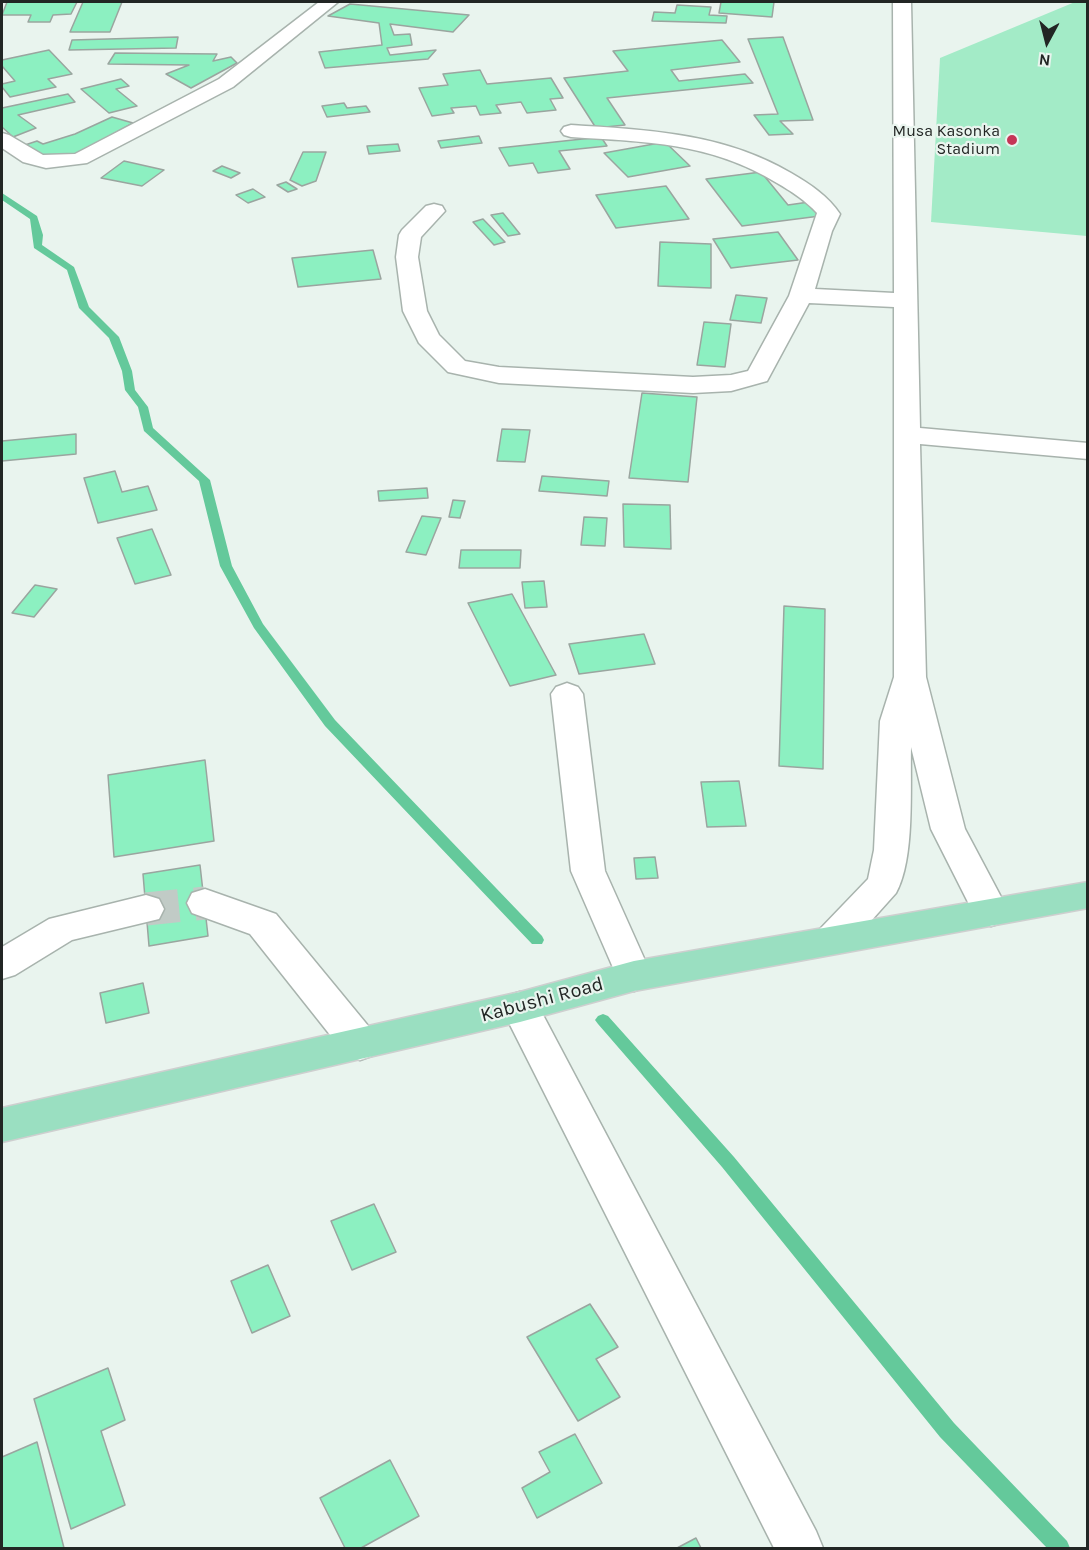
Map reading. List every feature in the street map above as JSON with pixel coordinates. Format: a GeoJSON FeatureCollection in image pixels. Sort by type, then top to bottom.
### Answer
{"type":"FeatureCollection","features":[{"type":"Feature","properties":{"kind":"main road","name":"Kabushi Road"},"geometry":{"type":"LineString","coordinates":[[2,1125],[520,1007],[634,976],[1088,895]]}},
{"type":"Feature","properties":{"kind":"street"},"geometry":{"type":"LineString","coordinates":[[2,139],[31,160],[56,163],[80,159],[226,83],[329,2]]}},
{"type":"Feature","properties":{"kind":"street"},"geometry":{"type":"LineString","coordinates":[[902,2],[910,676],[948,829],[991,912]]}},
{"type":"Feature","properties":{"kind":"street"},"geometry":{"type":"LineString","coordinates":[[434,211],[410,235],[407,256],[415,311],[428,338],[457,367],[499,375],[693,385],[731,383],[758,376],[801,296],[820,231],[829,214],[821,202],[767,166],[733,151],[687,139],[571,131]]}},
{"type":"Feature","properties":{"kind":"street"},"geometry":{"type":"LineString","coordinates":[[801,296],[904,300]]}},
{"type":"Feature","properties":{"kind":"street"},"geometry":{"type":"LineString","coordinates":[[906,435],[1088,451]]}},
{"type":"Feature","properties":{"kind":"street"},"geometry":{"type":"LineString","coordinates":[[832,940],[884,884],[891,850],[896,721],[910,676]]}},
{"type":"Feature","properties":{"kind":"street"},"geometry":{"type":"LineString","coordinates":[[567,694],[588,871],[634,976]]}},
{"type":"Feature","properties":{"kind":"street"},"geometry":{"type":"LineString","coordinates":[[205,903],[263,924],[360,1044]]}},
{"type":"Feature","properties":{"kind":"street"},"geometry":{"type":"LineString","coordinates":[[2,965],[62,929],[146,909]]}},
{"type":"Feature","properties":{"kind":"street"},"geometry":{"type":"LineString","coordinates":[[520,1007],[799,1548]]}},
{"type":"Feature","properties":{"kind":"green space","name":"Musa Kasonka Stadium"},"geometry":{"type":"Polygon","coordinates":[[[1075,2],[1087,2],[1087,236],[931,222],[940,58],[1075,2]]]}},
{"type":"Feature","properties":{"kind":"building"},"geometry":{"type":"Polygon","coordinates":[[[7,2],[77,2],[71,14],[53,15],[50,22],[28,22],[31,15],[2,15],[7,2]]]}},
{"type":"Feature","properties":{"kind":"building"},"geometry":{"type":"Polygon","coordinates":[[[83,2],[122,2],[110,32],[70,32],[83,2]]]}},
{"type":"Feature","properties":{"kind":"building"},"geometry":{"type":"Polygon","coordinates":[[[721,2],[774,2],[772,17],[719,13],[721,2]]]}},
{"type":"Feature","properties":{"kind":"building"},"geometry":{"type":"Polygon","coordinates":[[[350,4],[469,15],[453,32],[390,24],[394,35],[410,34],[412,45],[387,48],[390,55],[436,50],[428,59],[325,68],[319,52],[382,45],[379,23],[328,16],[350,4]]]}},
{"type":"Feature","properties":{"kind":"building"},"geometry":{"type":"Polygon","coordinates":[[[677,5],[711,7],[709,15],[727,16],[726,23],[652,21],[654,12],[675,13],[677,5]]]}},
{"type":"Feature","properties":{"kind":"building"},"geometry":{"type":"Polygon","coordinates":[[[178,37],[176,48],[69,50],[72,40],[178,37]]]}},
{"type":"Feature","properties":{"kind":"building"},"geometry":{"type":"Polygon","coordinates":[[[783,37],[813,120],[780,121],[793,134],[769,135],[754,115],[778,114],[748,39],[783,37]]]}},
{"type":"Feature","properties":{"kind":"building"},"geometry":{"type":"Polygon","coordinates":[[[722,40],[740,62],[671,70],[679,81],[745,74],[753,83],[607,98],[625,125],[596,128],[564,78],[628,71],[613,51],[722,40]]]}},
{"type":"Feature","properties":{"kind":"building"},"geometry":{"type":"Polygon","coordinates":[[[49,50],[72,74],[48,79],[56,87],[10,97],[2,84],[15,81],[2,66],[2,60],[49,50]]]}},
{"type":"Feature","properties":{"kind":"building"},"geometry":{"type":"Polygon","coordinates":[[[115,53],[217,54],[213,61],[231,57],[237,63],[191,88],[166,74],[189,65],[108,64],[115,53]]]}},
{"type":"Feature","properties":{"kind":"building"},"geometry":{"type":"Polygon","coordinates":[[[480,70],[487,84],[551,78],[563,98],[550,99],[556,110],[527,113],[521,102],[496,105],[501,113],[480,115],[476,106],[451,108],[454,113],[432,116],[419,88],[448,85],[443,74],[480,70]]]}},
{"type":"Feature","properties":{"kind":"building"},"geometry":{"type":"Polygon","coordinates":[[[121,79],[129,86],[116,89],[137,106],[109,113],[81,89],[121,79]]]}},
{"type":"Feature","properties":{"kind":"building"},"geometry":{"type":"Polygon","coordinates":[[[68,94],[75,102],[18,115],[36,128],[13,137],[2,127],[2,108],[68,94]]]}},
{"type":"Feature","properties":{"kind":"building"},"geometry":{"type":"Polygon","coordinates":[[[344,103],[347,108],[366,106],[370,112],[327,117],[322,106],[344,103]]]}},
{"type":"Feature","properties":{"kind":"building"},"geometry":{"type":"Polygon","coordinates":[[[112,117],[133,123],[77,154],[40,156],[25,145],[37,141],[43,144],[75,134],[112,117]]]}},
{"type":"Feature","properties":{"kind":"building"},"geometry":{"type":"Polygon","coordinates":[[[479,136],[482,143],[441,148],[438,141],[479,136]]]}},
{"type":"Feature","properties":{"kind":"building"},"geometry":{"type":"Polygon","coordinates":[[[601,137],[607,146],[559,151],[570,169],[538,173],[533,163],[509,166],[499,148],[601,137]]]}},
{"type":"Feature","properties":{"kind":"building"},"geometry":{"type":"Polygon","coordinates":[[[665,142],[690,166],[628,177],[604,153],[665,142]]]}},
{"type":"Feature","properties":{"kind":"building"},"geometry":{"type":"Polygon","coordinates":[[[398,144],[400,151],[369,154],[367,146],[398,144]]]}},
{"type":"Feature","properties":{"kind":"building"},"geometry":{"type":"Polygon","coordinates":[[[303,152],[326,152],[316,181],[302,186],[290,180],[303,152]]]}},
{"type":"Feature","properties":{"kind":"building"},"geometry":{"type":"Polygon","coordinates":[[[124,161],[164,170],[142,186],[101,178],[124,161]]]}},
{"type":"Feature","properties":{"kind":"building"},"geometry":{"type":"Polygon","coordinates":[[[222,166],[240,173],[231,178],[213,171],[222,166]]]}},
{"type":"Feature","properties":{"kind":"building"},"geometry":{"type":"Polygon","coordinates":[[[761,172],[788,205],[809,202],[820,216],[742,226],[706,179],[761,172]]]}},
{"type":"Feature","properties":{"kind":"building"},"geometry":{"type":"Polygon","coordinates":[[[286,182],[297,189],[288,192],[277,185],[286,182]]]}},
{"type":"Feature","properties":{"kind":"building"},"geometry":{"type":"Polygon","coordinates":[[[666,186],[689,219],[616,228],[596,195],[666,186]]]}},
{"type":"Feature","properties":{"kind":"building"},"geometry":{"type":"Polygon","coordinates":[[[253,189],[265,197],[248,203],[236,195],[253,189]]]}},
{"type":"Feature","properties":{"kind":"building"},"geometry":{"type":"Polygon","coordinates":[[[503,213],[520,234],[508,236],[491,215],[503,213]]]}},
{"type":"Feature","properties":{"kind":"building"},"geometry":{"type":"Polygon","coordinates":[[[483,219],[505,242],[494,245],[473,222],[483,219]]]}},
{"type":"Feature","properties":{"kind":"building"},"geometry":{"type":"Polygon","coordinates":[[[778,232],[798,260],[731,268],[713,239],[778,232]]]}},
{"type":"Feature","properties":{"kind":"building"},"geometry":{"type":"Polygon","coordinates":[[[660,242],[711,244],[711,288],[658,286],[660,242]]]}},
{"type":"Feature","properties":{"kind":"building"},"geometry":{"type":"Polygon","coordinates":[[[373,250],[381,279],[298,287],[292,258],[373,250]]]}},
{"type":"Feature","properties":{"kind":"building"},"geometry":{"type":"Polygon","coordinates":[[[736,295],[767,298],[761,323],[730,320],[736,295]]]}},
{"type":"Feature","properties":{"kind":"building"},"geometry":{"type":"Polygon","coordinates":[[[704,322],[731,324],[725,367],[697,365],[704,322]]]}},
{"type":"Feature","properties":{"kind":"building"},"geometry":{"type":"Polygon","coordinates":[[[642,393],[697,397],[688,482],[629,478],[642,393]]]}},
{"type":"Feature","properties":{"kind":"building"},"geometry":{"type":"Polygon","coordinates":[[[502,429],[530,430],[525,462],[497,461],[502,429]]]}},
{"type":"Feature","properties":{"kind":"building"},"geometry":{"type":"Polygon","coordinates":[[[76,434],[76,454],[2,461],[2,441],[76,434]]]}},
{"type":"Feature","properties":{"kind":"building"},"geometry":{"type":"Polygon","coordinates":[[[115,471],[122,492],[148,486],[157,510],[98,523],[84,478],[115,471]]]}},
{"type":"Feature","properties":{"kind":"building"},"geometry":{"type":"Polygon","coordinates":[[[542,476],[609,481],[607,496],[539,491],[542,476]]]}},
{"type":"Feature","properties":{"kind":"building"},"geometry":{"type":"Polygon","coordinates":[[[427,488],[428,498],[379,501],[378,491],[427,488]]]}},
{"type":"Feature","properties":{"kind":"building"},"geometry":{"type":"Polygon","coordinates":[[[453,500],[465,501],[460,518],[449,517],[453,500]]]}},
{"type":"Feature","properties":{"kind":"building"},"geometry":{"type":"Polygon","coordinates":[[[623,504],[670,505],[671,549],[624,547],[623,504]]]}},
{"type":"Feature","properties":{"kind":"building"},"geometry":{"type":"Polygon","coordinates":[[[422,516],[441,518],[426,555],[406,552],[422,516]]]}},
{"type":"Feature","properties":{"kind":"building"},"geometry":{"type":"Polygon","coordinates":[[[584,517],[607,518],[605,546],[581,545],[584,517]]]}},
{"type":"Feature","properties":{"kind":"building"},"geometry":{"type":"Polygon","coordinates":[[[152,529],[171,575],[135,584],[117,538],[152,529]]]}},
{"type":"Feature","properties":{"kind":"building"},"geometry":{"type":"Polygon","coordinates":[[[461,550],[521,550],[520,568],[459,568],[461,550]]]}},
{"type":"Feature","properties":{"kind":"building"},"geometry":{"type":"Polygon","coordinates":[[[544,581],[547,607],[525,608],[522,582],[544,581]]]}},
{"type":"Feature","properties":{"kind":"building"},"geometry":{"type":"Polygon","coordinates":[[[35,585],[57,589],[34,617],[12,613],[35,585]]]}},
{"type":"Feature","properties":{"kind":"building"},"geometry":{"type":"Polygon","coordinates":[[[512,594],[556,675],[510,686],[468,603],[512,594]]]}},
{"type":"Feature","properties":{"kind":"building"},"geometry":{"type":"Polygon","coordinates":[[[784,606],[825,609],[823,769],[779,766],[784,606]]]}},
{"type":"Feature","properties":{"kind":"building"},"geometry":{"type":"Polygon","coordinates":[[[644,634],[655,664],[579,674],[569,644],[644,634]]]}},
{"type":"Feature","properties":{"kind":"building"},"geometry":{"type":"Polygon","coordinates":[[[205,760],[214,841],[114,857],[108,775],[205,760]]]}},
{"type":"Feature","properties":{"kind":"building"},"geometry":{"type":"Polygon","coordinates":[[[739,781],[746,826],[707,827],[701,782],[739,781]]]}},
{"type":"Feature","properties":{"kind":"building"},"geometry":{"type":"Polygon","coordinates":[[[655,857],[658,878],[636,879],[634,858],[655,857]]]}},
{"type":"Feature","properties":{"kind":"building"},"geometry":{"type":"Polygon","coordinates":[[[200,865],[208,936],[149,946],[143,874],[200,865]]]}},
{"type":"Feature","properties":{"kind":"building"},"geometry":{"type":"Polygon","coordinates":[[[143,983],[149,1013],[106,1023],[100,993],[143,983]]]}},
{"type":"Feature","properties":{"kind":"building"},"geometry":{"type":"Polygon","coordinates":[[[374,1204],[396,1252],[352,1270],[331,1221],[374,1204]]]}},
{"type":"Feature","properties":{"kind":"building"},"geometry":{"type":"Polygon","coordinates":[[[268,1265],[290,1316],[252,1333],[231,1281],[268,1265]]]}},
{"type":"Feature","properties":{"kind":"building"},"geometry":{"type":"Polygon","coordinates":[[[590,1304],[618,1347],[596,1359],[620,1397],[578,1421],[527,1337],[590,1304]]]}},
{"type":"Feature","properties":{"kind":"building"},"geometry":{"type":"Polygon","coordinates":[[[108,1368],[125,1420],[101,1431],[125,1505],[71,1529],[34,1399],[108,1368]]]}},
{"type":"Feature","properties":{"kind":"building"},"geometry":{"type":"Polygon","coordinates":[[[575,1434],[602,1483],[537,1518],[522,1488],[550,1472],[539,1452],[575,1434]]]}},
{"type":"Feature","properties":{"kind":"building"},"geometry":{"type":"Polygon","coordinates":[[[37,1442],[64,1548],[2,1548],[2,1457],[37,1442]]]}},
{"type":"Feature","properties":{"kind":"building"},"geometry":{"type":"Polygon","coordinates":[[[390,1460],[419,1516],[361,1548],[345,1548],[320,1498],[390,1460]]]}},
{"type":"Feature","properties":{"kind":"building"},"geometry":{"type":"Polygon","coordinates":[[[696,1538],[701,1548],[677,1548],[696,1538]]]}},
{"type":"Feature","properties":{"kind":"waterway"},"geometry":{"type":"LineString","coordinates":[[2,196],[34,218],[38,235],[37,246],[71,269],[84,308],[114,337],[127,371],[130,390],[143,407],[148,429],[204,480],[226,566],[258,625],[330,723],[537,940]]}},
{"type":"Feature","properties":{"kind":"waterway"},"geometry":{"type":"LineString","coordinates":[[603,1020],[728,1162],[947,1430],[1060,1548]]}},
{"type":"Feature","properties":{"kind":"tunnel"},"geometry":{"type":"LineString","coordinates":[[146,909],[205,903]]}},
{"type":"Feature","properties":{"kind":"place","name":"Musa Kasonka Stadium"},"geometry":{"type":"Point","coordinates":[1012,140]}}]}
